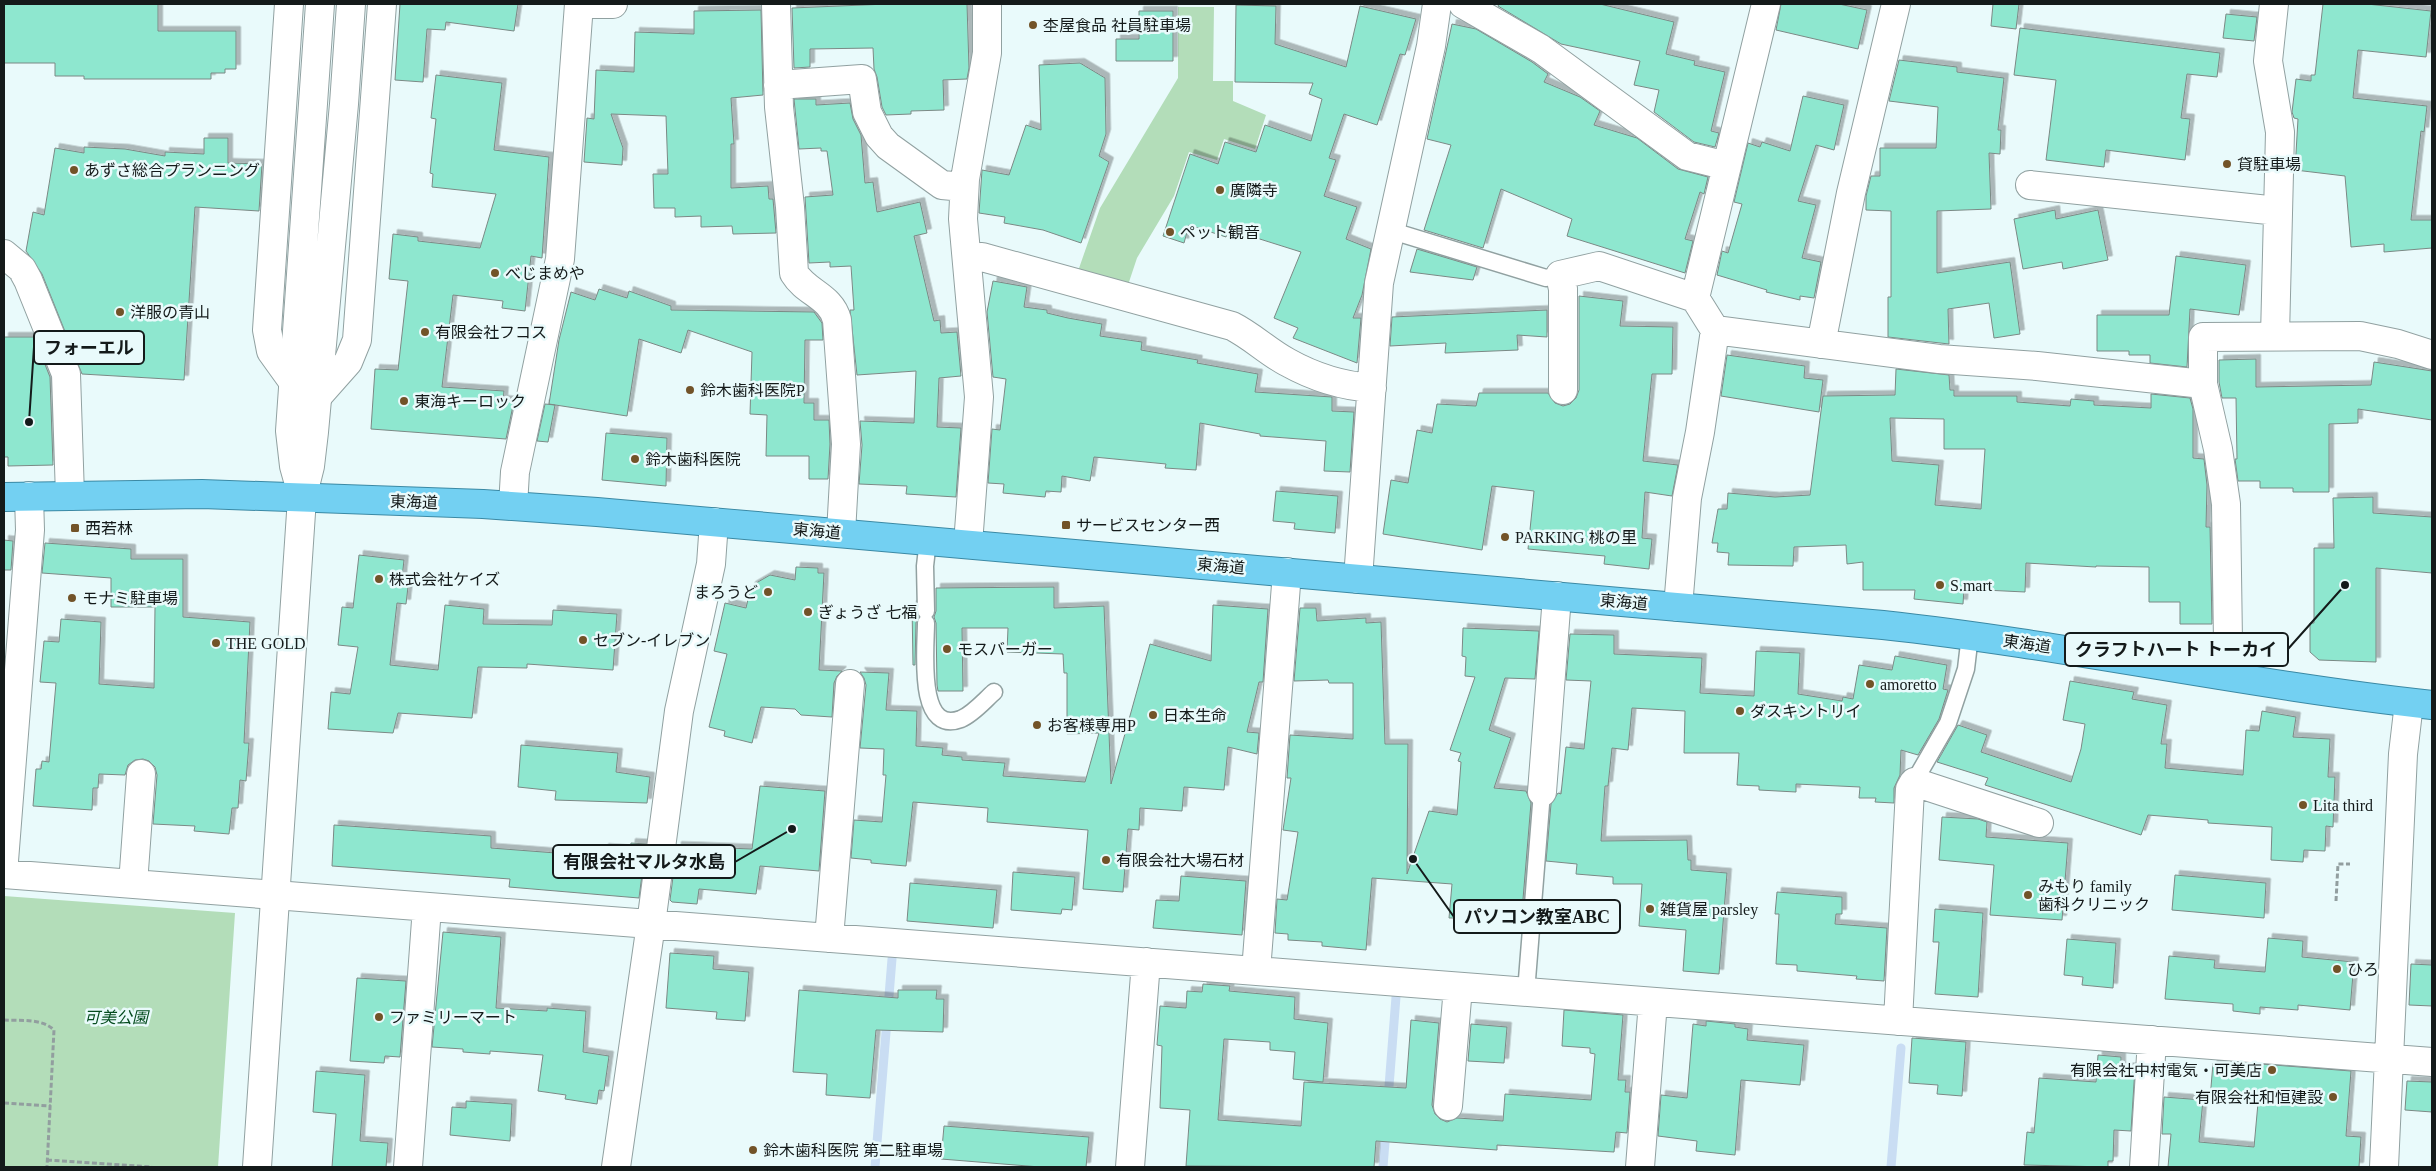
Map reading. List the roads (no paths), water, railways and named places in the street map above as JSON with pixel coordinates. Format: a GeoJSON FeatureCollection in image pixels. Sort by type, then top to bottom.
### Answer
{"type":"FeatureCollection","features":[{"type":"Feature","properties":{"kind":"highway","name":"東海道"},"geometry":{"type":"LineString","coordinates":[[16,497],[202,494],[513,506],[928,540],[1678,607],[1970,636],[2421,704]]}},
{"type":"Feature","properties":{"kind":"street"},"geometry":{"type":"LineString","coordinates":[[289,4],[267,330],[271,351],[294,383]]}},
{"type":"Feature","properties":{"kind":"street"},"geometry":{"type":"LineString","coordinates":[[302,498],[294,466],[290,431],[320,4]]}},
{"type":"Feature","properties":{"kind":"street"},"geometry":{"type":"LineString","coordinates":[[257,1167],[302,498],[310,466],[317,396],[344,104],[351,4]]}},
{"type":"Feature","properties":{"kind":"street"},"geometry":{"type":"LineString","coordinates":[[317,396],[348,362],[357,340],[382,4]]}},
{"type":"Feature","properties":{"kind":"street"},"geometry":{"type":"LineString","coordinates":[[513,506],[515,472],[560,259],[579,4]]}},
{"type":"Feature","properties":{"kind":"street"},"geometry":{"type":"LineString","coordinates":[[593,4],[612,4]]}},
{"type":"Feature","properties":{"kind":"street"},"geometry":{"type":"LineString","coordinates":[[776,4],[778,85],[794,273],[799,281],[830,304],[837,320],[846,444],[841,533]]}},
{"type":"Feature","properties":{"kind":"street"},"geometry":{"type":"LineString","coordinates":[[968,544],[979,398],[963,219],[964,187],[987,53],[987,4]]}},
{"type":"Feature","properties":{"kind":"street"},"geometry":{"type":"LineString","coordinates":[[1358,579],[1378,290],[1389,230],[1431,46],[1437,4]]}},
{"type":"Feature","properties":{"kind":"street"},"geometry":{"type":"LineString","coordinates":[[1463,4],[1541,49],[1687,156],[1727,166]]}},
{"type":"Feature","properties":{"kind":"street"},"geometry":{"type":"LineString","coordinates":[[1695,298],[1766,4]]}},
{"type":"Feature","properties":{"kind":"street"},"geometry":{"type":"LineString","coordinates":[[1821,344],[1851,193],[1896,4]]}},
{"type":"Feature","properties":{"kind":"street"},"geometry":{"type":"LineString","coordinates":[[2274,4],[2268,61],[2280,124],[2276,336]]}},
{"type":"Feature","properties":{"kind":"street"},"geometry":{"type":"LineString","coordinates":[[778,85],[862,79],[872,124],[883,141],[942,185],[964,187]]}},
{"type":"Feature","properties":{"kind":"street"},"geometry":{"type":"LineString","coordinates":[[2030,185],[2278,211]]}},
{"type":"Feature","properties":{"kind":"street"},"geometry":{"type":"LineString","coordinates":[[4,254],[22,269],[28,280],[66,374],[70,496]]}},
{"type":"Feature","properties":{"kind":"street"},"geometry":{"type":"LineString","coordinates":[[967,258],[982,257],[1232,326],[1260,342],[1287,362],[1349,386],[1372,388]]}},
{"type":"Feature","properties":{"kind":"street"},"geometry":{"type":"LineString","coordinates":[[1563,390],[1563,289],[1560,275],[1599,266],[1695,298],[1715,330],[1700,432],[1687,498],[1678,607]]}},
{"type":"Feature","properties":{"kind":"street"},"geometry":{"type":"LineString","coordinates":[[1715,330],[1939,359],[2037,366],[2203,384]]}},
{"type":"Feature","properties":{"kind":"street"},"geometry":{"type":"LineString","coordinates":[[2222,675],[2228,642],[2226,504],[2218,449],[2203,384],[2203,337],[2360,336],[2398,344],[2432,355]]}},
{"type":"Feature","properties":{"kind":"street"},"geometry":{"type":"LineString","coordinates":[[4,861],[30,530],[16,497]]}},
{"type":"Feature","properties":{"kind":"street"},"geometry":{"type":"LineString","coordinates":[[616,1167],[652,924],[678,718],[711,564],[714,522]]}},
{"type":"Feature","properties":{"kind":"street"},"geometry":{"type":"LineString","coordinates":[[1256,971],[1287,572]]}},
{"type":"Feature","properties":{"kind":"street"},"geometry":{"type":"LineString","coordinates":[[1542,792],[1557,596]]}},
{"type":"Feature","properties":{"kind":"street"},"geometry":{"type":"LineString","coordinates":[[829,938],[850,684]]}},
{"type":"Feature","properties":{"kind":"street"},"geometry":{"type":"LineString","coordinates":[[2384,1167],[2403,754],[2421,704]]}},
{"type":"Feature","properties":{"kind":"street"},"geometry":{"type":"LineString","coordinates":[[133,884],[141,774]]}},
{"type":"Feature","properties":{"kind":"street"},"geometry":{"type":"LineString","coordinates":[[1898,1021],[1910,790],[1914,782],[2039,823]]}},
{"type":"Feature","properties":{"kind":"street"},"geometry":{"type":"LineString","coordinates":[[4,874],[2432,1062]]}},
{"type":"Feature","properties":{"kind":"street"},"geometry":{"type":"LineString","coordinates":[[408,1167],[427,906]]}},
{"type":"Feature","properties":{"kind":"street"},"geometry":{"type":"LineString","coordinates":[[1130,1167],[1146,962]]}},
{"type":"Feature","properties":{"kind":"street"},"geometry":{"type":"LineString","coordinates":[[1448,1106],[1458,987]]}},
{"type":"Feature","properties":{"kind":"street"},"geometry":{"type":"LineString","coordinates":[[1640,1167],[1652,1002]]}},
{"type":"Feature","properties":{"kind":"street"},"geometry":{"type":"LineString","coordinates":[[2144,1167],[2152,1040]]}},
{"type":"Feature","properties":{"kind":"lane"},"geometry":{"type":"LineString","coordinates":[[1389,230],[1546,278],[1560,275]]}},
{"type":"Feature","properties":{"kind":"lane"},"geometry":{"type":"LineString","coordinates":[[928,540],[925,566],[927,699],[936,715],[952,721],[961,719],[994,692]]}},
{"type":"Feature","properties":{"kind":"lane"},"geometry":{"type":"LineString","coordinates":[[1914,782],[1948,723],[1966,669],[1970,636]]}},
{"type":"Feature","properties":{"kind":"lane"},"geometry":{"type":"LineString","coordinates":[[1526,992],[1542,792]]}},
{"type":"Feature","properties":{"kind":"waterway"},"geometry":{"type":"LineString","coordinates":[[875,1167],[892,959]]}},
{"type":"Feature","properties":{"kind":"waterway"},"geometry":{"type":"LineString","coordinates":[[1388,1099],[1396,997]]}},
{"type":"Feature","properties":{"kind":"waterway"},"geometry":{"type":"LineString","coordinates":[[1891,1167],[1901,1048]]}},
{"type":"Feature","properties":{"kind":"waterway"},"geometry":{"type":"LineString","coordinates":[[1383,1167],[1386,1130]]}},
{"type":"Feature","properties":{"kind":"place","name":"杢屋食品 社員駐車場"},"geometry":{"type":"Point","coordinates":[1033,25]}},
{"type":"Feature","properties":{"kind":"place","name":"貸駐車場"},"geometry":{"type":"Point","coordinates":[2227,164]}},
{"type":"Feature","properties":{"kind":"place","name":"あずさ総合プランニング"},"geometry":{"type":"Point","coordinates":[74,170]}},
{"type":"Feature","properties":{"kind":"place","name":"廣隣寺"},"geometry":{"type":"Point","coordinates":[1220,190]}},
{"type":"Feature","properties":{"kind":"place","name":"ペット観音"},"geometry":{"type":"Point","coordinates":[1170,232]}},
{"type":"Feature","properties":{"kind":"place","name":"べじまめや"},"geometry":{"type":"Point","coordinates":[495,273]}},
{"type":"Feature","properties":{"kind":"place","name":"洋服の青山"},"geometry":{"type":"Point","coordinates":[120,312]}},
{"type":"Feature","properties":{"kind":"place","name":"有限会社フコス"},"geometry":{"type":"Point","coordinates":[425,332]}},
{"type":"Feature","properties":{"kind":"place","name":"鈴木歯科医院P"},"geometry":{"type":"Point","coordinates":[690,390]}},
{"type":"Feature","properties":{"kind":"place","name":"東海キーロック"},"geometry":{"type":"Point","coordinates":[404,401]}},
{"type":"Feature","properties":{"kind":"place","name":"フォーエル"},"geometry":{"type":"Point","coordinates":[29,422]}},
{"type":"Feature","properties":{"kind":"place","name":"鈴木歯科医院"},"geometry":{"type":"Point","coordinates":[635,459]}},
{"type":"Feature","properties":{"kind":"place","name":"サービスセンター西"},"geometry":{"type":"Point","coordinates":[1066,525]}},
{"type":"Feature","properties":{"kind":"place","name":"西若林"},"geometry":{"type":"Point","coordinates":[75,528]}},
{"type":"Feature","properties":{"kind":"place","name":"PARKING 桃の里"},"geometry":{"type":"Point","coordinates":[1505,537]}},
{"type":"Feature","properties":{"kind":"place","name":"株式会社ケイズ"},"geometry":{"type":"Point","coordinates":[379,579]}},
{"type":"Feature","properties":{"kind":"place","name":"S.mart"},"geometry":{"type":"Point","coordinates":[1940,585]}},
{"type":"Feature","properties":{"kind":"place","name":"クラフトハート トーカイ"},"geometry":{"type":"Point","coordinates":[2345,585]}},
{"type":"Feature","properties":{"kind":"place","name":"まろうど"},"geometry":{"type":"Point","coordinates":[768,592]}},
{"type":"Feature","properties":{"kind":"place","name":"モナミ駐車場"},"geometry":{"type":"Point","coordinates":[72,598]}},
{"type":"Feature","properties":{"kind":"place","name":"ぎょうざ 七福"},"geometry":{"type":"Point","coordinates":[808,612]}},
{"type":"Feature","properties":{"kind":"place","name":"セブン-イレブン"},"geometry":{"type":"Point","coordinates":[583,640]}},
{"type":"Feature","properties":{"kind":"place","name":"THE GOLD"},"geometry":{"type":"Point","coordinates":[216,643]}},
{"type":"Feature","properties":{"kind":"place","name":"モスバーガー"},"geometry":{"type":"Point","coordinates":[947,649]}},
{"type":"Feature","properties":{"kind":"place","name":"amoretto"},"geometry":{"type":"Point","coordinates":[1870,684]}},
{"type":"Feature","properties":{"kind":"place","name":"ダスキントリイ"},"geometry":{"type":"Point","coordinates":[1740,711]}},
{"type":"Feature","properties":{"kind":"place","name":"日本生命"},"geometry":{"type":"Point","coordinates":[1153,715]}},
{"type":"Feature","properties":{"kind":"place","name":"お客様専用P"},"geometry":{"type":"Point","coordinates":[1037,725]}},
{"type":"Feature","properties":{"kind":"place","name":"Lita third"},"geometry":{"type":"Point","coordinates":[2303,805]}},
{"type":"Feature","properties":{"kind":"place","name":"有限会社マルタ水島"},"geometry":{"type":"Point","coordinates":[792,829]}},
{"type":"Feature","properties":{"kind":"place","name":"パソコン教室ABC"},"geometry":{"type":"Point","coordinates":[1413,859]}},
{"type":"Feature","properties":{"kind":"place","name":"有限会社大場石材"},"geometry":{"type":"Point","coordinates":[1106,860]}},
{"type":"Feature","properties":{"kind":"place","name":"みもり family 歯科クリニック"},"geometry":{"type":"Point","coordinates":[2028,895]}},
{"type":"Feature","properties":{"kind":"place","name":"雑貨屋 parsley"},"geometry":{"type":"Point","coordinates":[1650,909]}},
{"type":"Feature","properties":{"kind":"place","name":"ひろ"},"geometry":{"type":"Point","coordinates":[2337,969]}},
{"type":"Feature","properties":{"kind":"place","name":"ファミリーマート"},"geometry":{"type":"Point","coordinates":[379,1017]}},
{"type":"Feature","properties":{"kind":"place","name":"有限会社中村電気・可美店"},"geometry":{"type":"Point","coordinates":[2272,1070]}},
{"type":"Feature","properties":{"kind":"place","name":"有限会社和恒建設"},"geometry":{"type":"Point","coordinates":[2333,1097]}},
{"type":"Feature","properties":{"kind":"place","name":"鈴木歯科医院 第二駐車場"},"geometry":{"type":"Point","coordinates":[753,1150]}},
{"type":"Feature","properties":{"kind":"park label","name":"可美公園"},"geometry":{"type":"Point","coordinates":[116,1017]}}]}
